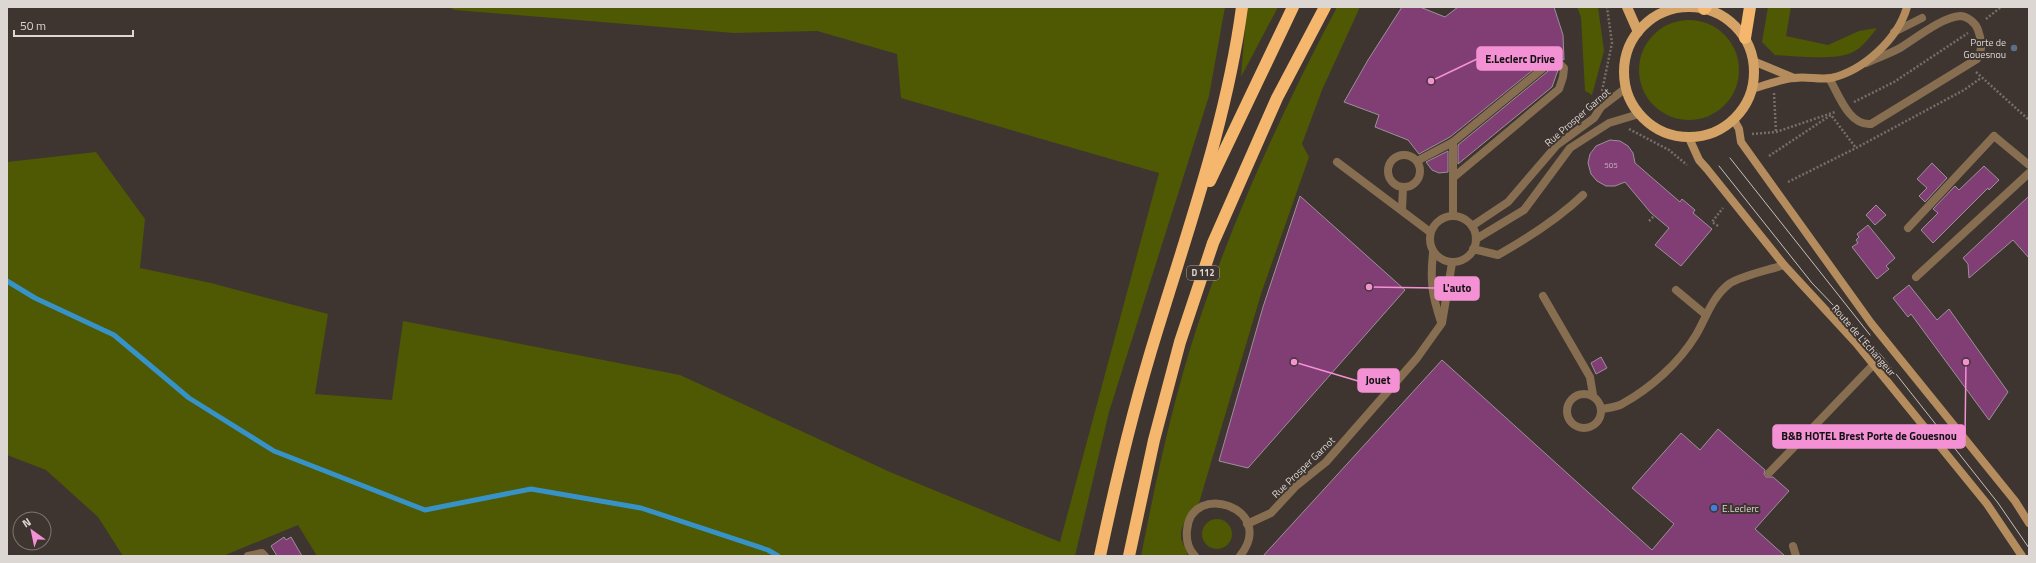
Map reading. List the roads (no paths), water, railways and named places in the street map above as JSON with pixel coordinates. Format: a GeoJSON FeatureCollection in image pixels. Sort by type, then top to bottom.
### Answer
{"type":"FeatureCollection","features":[{"type":"Feature","properties":{"kind":"highway"},"geometry":{"type":"LineString","coordinates":[[1196,211],[1224,107],[1242,7]]}},
{"type":"Feature","properties":{"kind":"highway","name":"D 112"},"geometry":{"type":"LineString","coordinates":[[1100,556],[1118,473],[1156,332],[1196,211],[1293,7]]}},
{"type":"Feature","properties":{"kind":"highway","name":"D 112"},"geometry":{"type":"LineString","coordinates":[[1129,556],[1156,432],[1180,342],[1213,244],[1277,98],[1325,7]]}},
{"type":"Feature","properties":{"kind":"highway"},"geometry":{"type":"LineString","coordinates":[[1745,38],[1750,7]]}},
{"type":"Feature","properties":{"kind":"main road"},"geometry":{"type":"LineString","coordinates":[[1628,7],[1638,32]]}},
{"type":"Feature","properties":{"kind":"main road"},"geometry":{"type":"LineString","coordinates":[[1685,7],[1705,8],[1720,15],[1734,25],[1745,38],[1753,61],[1754,75],[1752,89],[1745,106],[1734,120],[1721,129],[1706,136],[1689,138],[1670,135],[1653,127],[1639,114],[1630,102],[1626,88],[1624,68],[1628,49],[1638,32],[1664,9],[1685,7]]}},
{"type":"Feature","properties":{"kind":"main road"},"geometry":{"type":"LineString","coordinates":[[1752,89],[1794,78],[1829,78],[1850,70],[1868,59],[1894,32],[1907,7]]}},
{"type":"Feature","properties":{"kind":"main road"},"geometry":{"type":"LineString","coordinates":[[1753,61],[1794,78]]}},
{"type":"Feature","properties":{"kind":"main road","name":"Route de L'Echangeur"},"geometry":{"type":"LineString","coordinates":[[1734,120],[1739,129],[1741,142],[1871,323],[2015,502],[2029,523]]}},
{"type":"Feature","properties":{"kind":"main road","name":"Route de L'Echangeur"},"geometry":{"type":"LineString","coordinates":[[1689,138],[1700,160],[1784,265],[1873,365],[1987,504],[2022,556]]}},
{"type":"Feature","properties":{"kind":"street"},"geometry":{"type":"LineString","coordinates":[[1829,78],[1856,121],[1864,124],[1871,124],[1977,59],[1982,51],[1982,41],[1977,27],[1971,20],[1961,16],[1948,19],[1898,49],[1850,70]]}},
{"type":"Feature","properties":{"kind":"street"},"geometry":{"type":"LineString","coordinates":[[1894,32],[1922,18]]}},
{"type":"Feature","properties":{"kind":"street"},"geometry":{"type":"LineString","coordinates":[[1417,161],[1454,142],[1552,61],[1559,63],[1564,68],[1559,89],[1454,177]]}},
{"type":"Feature","properties":{"kind":"street","name":"Rue Prosper Garnot"},"geometry":{"type":"LineString","coordinates":[[1472,226],[1508,202],[1557,145],[1594,118],[1601,107],[1626,88]]}},
{"type":"Feature","properties":{"kind":"street","name":"Rue Prosper Garnot"},"geometry":{"type":"LineString","coordinates":[[1476,240],[1524,210],[1570,148],[1609,123],[1639,114]]}},
{"type":"Feature","properties":{"kind":"street"},"geometry":{"type":"LineString","coordinates":[[1908,228],[1994,136],[2029,165]]}},
{"type":"Feature","properties":{"kind":"street"},"geometry":{"type":"LineString","coordinates":[[1453,216],[1454,142]]}},
{"type":"Feature","properties":{"kind":"street"},"geometry":{"type":"LineString","coordinates":[[1404,155],[1414,158],[1417,161],[1420,171],[1417,181],[1403,187],[1393,183],[1388,173],[1390,163],[1398,156],[1404,155]]}},
{"type":"Feature","properties":{"kind":"street"},"geometry":{"type":"LineString","coordinates":[[1337,162],[1430,232]]}},
{"type":"Feature","properties":{"kind":"street"},"geometry":{"type":"LineString","coordinates":[[1916,277],[2029,173]]}},
{"type":"Feature","properties":{"kind":"street"},"geometry":{"type":"LineString","coordinates":[[1402,210],[1403,187]]}},
{"type":"Feature","properties":{"kind":"street"},"geometry":{"type":"LineString","coordinates":[[1474,249],[1498,255],[1520,242],[1570,207],[1583,195]]}},
{"type":"Feature","properties":{"kind":"street"},"geometry":{"type":"LineString","coordinates":[[1453,216],[1460,217],[1472,226],[1476,240],[1474,249],[1466,258],[1452,263],[1438,258],[1433,253],[1430,246],[1430,232],[1439,220],[1453,216]]}},
{"type":"Feature","properties":{"kind":"street"},"geometry":{"type":"LineString","coordinates":[[1433,253],[1431,280],[1435,304],[1442,323]]}},
{"type":"Feature","properties":{"kind":"street","name":"Rue Prosper Garnot"},"geometry":{"type":"LineString","coordinates":[[1247,524],[1271,513],[1294,487],[1326,462],[1417,358],[1442,323],[1452,263]]}},
{"type":"Feature","properties":{"kind":"street"},"geometry":{"type":"LineString","coordinates":[[1602,409],[1621,404],[1650,384],[1677,361],[1695,336],[1710,306],[1728,284],[1741,278],[1784,265]]}},
{"type":"Feature","properties":{"kind":"street"},"geometry":{"type":"LineString","coordinates":[[1676,290],[1706,315]]}},
{"type":"Feature","properties":{"kind":"street"},"geometry":{"type":"LineString","coordinates":[[1543,296],[1590,377],[1593,395],[1602,409],[1599,420],[1590,427],[1579,427],[1570,420],[1567,410],[1571,399],[1581,394],[1593,395]]}},
{"type":"Feature","properties":{"kind":"street"},"geometry":{"type":"LineString","coordinates":[[1769,474],[1873,365]]}},
{"type":"Feature","properties":{"kind":"street"},"geometry":{"type":"LineString","coordinates":[[1195,556],[1188,545],[1187,527],[1196,512],[1203,507],[1212,504],[1229,505],[1237,510],[1247,524],[1248,542],[1240,556]]}},
{"type":"Feature","properties":{"kind":"street"},"geometry":{"type":"LineString","coordinates":[[1794,546],[1796,556]]}},
{"type":"Feature","properties":{"kind":"street"},"geometry":{"type":"LineString","coordinates":[[248,556],[262,553],[266,556]]}},
{"type":"Feature","properties":{"kind":"waterway"},"geometry":{"type":"LineString","coordinates":[[7,281],[35,298],[114,335],[189,398],[274,451],[425,510],[531,489],[641,508],[768,550],[778,556]]}},
{"type":"Feature","properties":{"kind":"tram line"},"geometry":{"type":"LineString","coordinates":[[1730,158],[1870,335]]}},
{"type":"Feature","properties":{"kind":"tram line"},"geometry":{"type":"LineString","coordinates":[[1719,166],[1812,283],[1881,355],[1998,503],[2029,548]]}},
{"type":"Feature","properties":{"kind":"place","name":"Porte de Gouesnou"},"geometry":{"type":"Point","coordinates":[2014,48]}},
{"type":"Feature","properties":{"kind":"place","name":"E.Leclerc Drive"},"geometry":{"type":"Point","coordinates":[1431,81]}},
{"type":"Feature","properties":{"kind":"place","name":"L'auto"},"geometry":{"type":"Point","coordinates":[1369,287]}},
{"type":"Feature","properties":{"kind":"place","name":"Jouet"},"geometry":{"type":"Point","coordinates":[1294,362]}},
{"type":"Feature","properties":{"kind":"place","name":"B&B HOTEL Brest Porte de Gouesnou"},"geometry":{"type":"Point","coordinates":[1966,362]}},
{"type":"Feature","properties":{"kind":"place","name":"E.Leclerc"},"geometry":{"type":"Point","coordinates":[1714,508]}}]}
